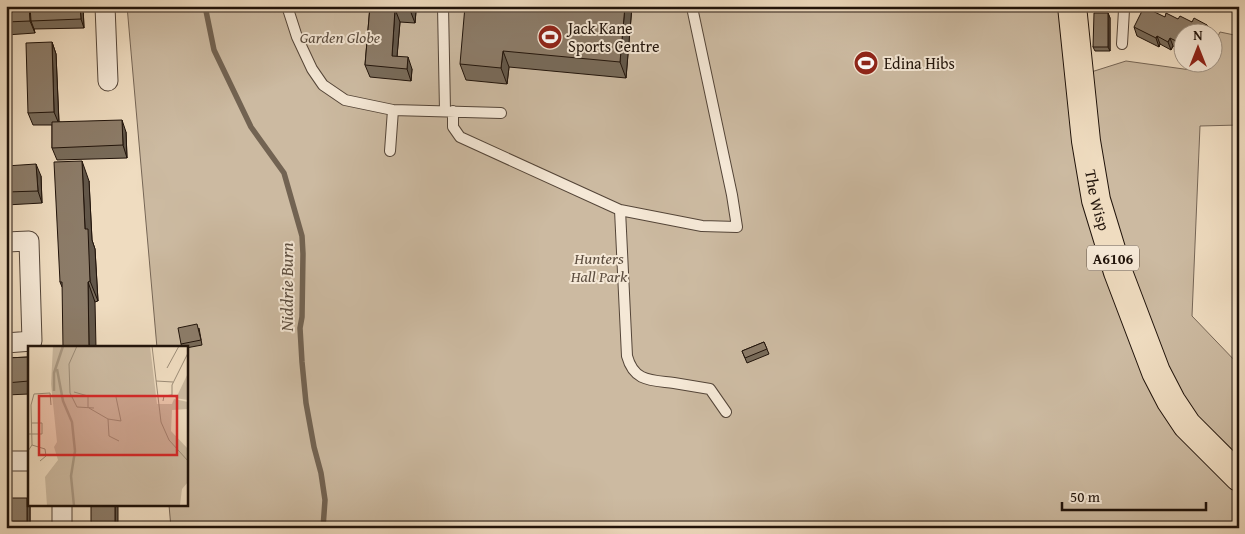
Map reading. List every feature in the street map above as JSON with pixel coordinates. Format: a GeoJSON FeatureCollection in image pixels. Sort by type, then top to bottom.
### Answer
{"type":"FeatureCollection","features":[{"type":"Feature","properties":{"kind":"main road","name":"The Wisp"},"geometry":{"type":"LineString","coordinates":[[1072,6],[1086,141],[1096,200],[1118,272],[1156,372],[1171,402],[1187,425],[1239,477]]}},
{"type":"Feature","properties":{"kind":"street"},"geometry":{"type":"LineString","coordinates":[[105,6],[108,81]]}},
{"type":"Feature","properties":{"kind":"street"},"geometry":{"type":"LineString","coordinates":[[6,242],[29,241],[32,341],[6,343]]}},
{"type":"Feature","properties":{"kind":"street"},"geometry":{"type":"LineString","coordinates":[[6,461],[28,461]]}},
{"type":"Feature","properties":{"kind":"street"},"geometry":{"type":"LineString","coordinates":[[62,506],[62,528]]}},
{"type":"Feature","properties":{"kind":"lane"},"geometry":{"type":"LineString","coordinates":[[287,6],[296,37],[312,69],[323,85],[345,100],[393,110],[501,113]]}},
{"type":"Feature","properties":{"kind":"lane"},"geometry":{"type":"LineString","coordinates":[[443,6],[449,111],[453,127],[460,137],[620,210],[702,226],[737,227],[732,195],[693,12]]}},
{"type":"Feature","properties":{"kind":"lane"},"geometry":{"type":"LineString","coordinates":[[1122,44],[1124,10],[1127,6]]}},
{"type":"Feature","properties":{"kind":"lane"},"geometry":{"type":"LineString","coordinates":[[390,151],[393,110]]}},
{"type":"Feature","properties":{"kind":"lane"},"geometry":{"type":"LineString","coordinates":[[620,210],[627,356],[630,367],[638,375],[652,382],[710,389],[726,412]]}},
{"type":"Feature","properties":{"kind":"green space","name":"Hunters Hall Park"},"geometry":{"type":"Polygon","coordinates":[[[127,6],[1060,6],[1069,79],[1126,61],[1172,67],[1172,72],[1222,72],[1222,32],[1239,36],[1239,125],[1200,126],[1192,316],[1239,365],[1239,528],[171,528],[169,506],[188,506],[188,346],[157,346],[127,6]]]}},
{"type":"Feature","properties":{"kind":"building"},"geometry":{"type":"Polygon","coordinates":[[[6,6],[29,6],[30,21],[6,22],[6,6]]]}},
{"type":"Feature","properties":{"kind":"building"},"geometry":{"type":"Polygon","coordinates":[[[30,6],[80,6],[81,19],[31,21],[30,6]]]}},
{"type":"Feature","properties":{"kind":"building"},"geometry":{"type":"Polygon","coordinates":[[[370,6],[411,6],[410,10],[395,9],[392,56],[408,57],[407,69],[365,65],[370,6]]]}},
{"type":"Feature","properties":{"kind":"building","name":"Jack Kane Sports Centre"},"geometry":{"type":"Polygon","coordinates":[[[465,6],[625,6],[620,62],[503,51],[501,68],[460,64],[465,6]]]}},
{"type":"Feature","properties":{"kind":"building"},"geometry":{"type":"Polygon","coordinates":[[[1144,7],[1165,17],[1166,13],[1178,19],[1180,16],[1192,22],[1172,22],[1172,39],[1170,38],[1168,42],[1134,27],[1144,7]]]}},
{"type":"Feature","properties":{"kind":"building"},"geometry":{"type":"Polygon","coordinates":[[[1094,13],[1108,13],[1108,47],[1093,47],[1094,13]]]}},
{"type":"Feature","properties":{"kind":"building"},"geometry":{"type":"Polygon","coordinates":[[[1194,18],[1201,22],[1192,22],[1194,18]]]}},
{"type":"Feature","properties":{"kind":"building"},"geometry":{"type":"Polygon","coordinates":[[[52,42],[54,112],[28,113],[26,43],[52,42]]]}},
{"type":"Feature","properties":{"kind":"building"},"geometry":{"type":"Polygon","coordinates":[[[122,120],[123,145],[52,148],[52,122],[122,120]]]}},
{"type":"Feature","properties":{"kind":"building"},"geometry":{"type":"Polygon","coordinates":[[[82,161],[85,229],[88,229],[90,281],[88,282],[89,346],[63,346],[62,282],[60,282],[54,162],[82,161]]]}},
{"type":"Feature","properties":{"kind":"building"},"geometry":{"type":"Polygon","coordinates":[[[36,164],[38,191],[6,192],[6,166],[36,164]]]}},
{"type":"Feature","properties":{"kind":"building"},"geometry":{"type":"Polygon","coordinates":[[[197,324],[201,340],[181,344],[178,328],[197,324]]]}},
{"type":"Feature","properties":{"kind":"building"},"geometry":{"type":"Polygon","coordinates":[[[764,342],[767,349],[745,358],[742,351],[764,342]]]}},
{"type":"Feature","properties":{"kind":"building"},"geometry":{"type":"Polygon","coordinates":[[[28,357],[28,381],[6,383],[6,358],[28,357]]]}},
{"type":"Feature","properties":{"kind":"building"},"geometry":{"type":"Polygon","coordinates":[[[6,498],[27,498],[27,522],[6,522],[6,498]]]}},
{"type":"Feature","properties":{"kind":"building"},"geometry":{"type":"Polygon","coordinates":[[[91,506],[115,506],[115,528],[91,528],[91,506]]]}},
{"type":"Feature","properties":{"kind":"waterway","name":"Niddrie Burn"},"geometry":{"type":"LineString","coordinates":[[205,6],[214,50],[251,127],[284,173],[302,236],[302,317],[300,328],[302,362],[306,403],[325,500],[323,528]]}},
{"type":"Feature","properties":{"kind":"place","name":"Jack Kane Sports Centre"},"geometry":{"type":"Point","coordinates":[550,37]}},
{"type":"Feature","properties":{"kind":"place","name":"Edina Hibs"},"geometry":{"type":"Point","coordinates":[866,63]}},
{"type":"Feature","properties":{"kind":"park label","name":"Garden Globe"},"geometry":{"type":"Point","coordinates":[340,37]}}]}
